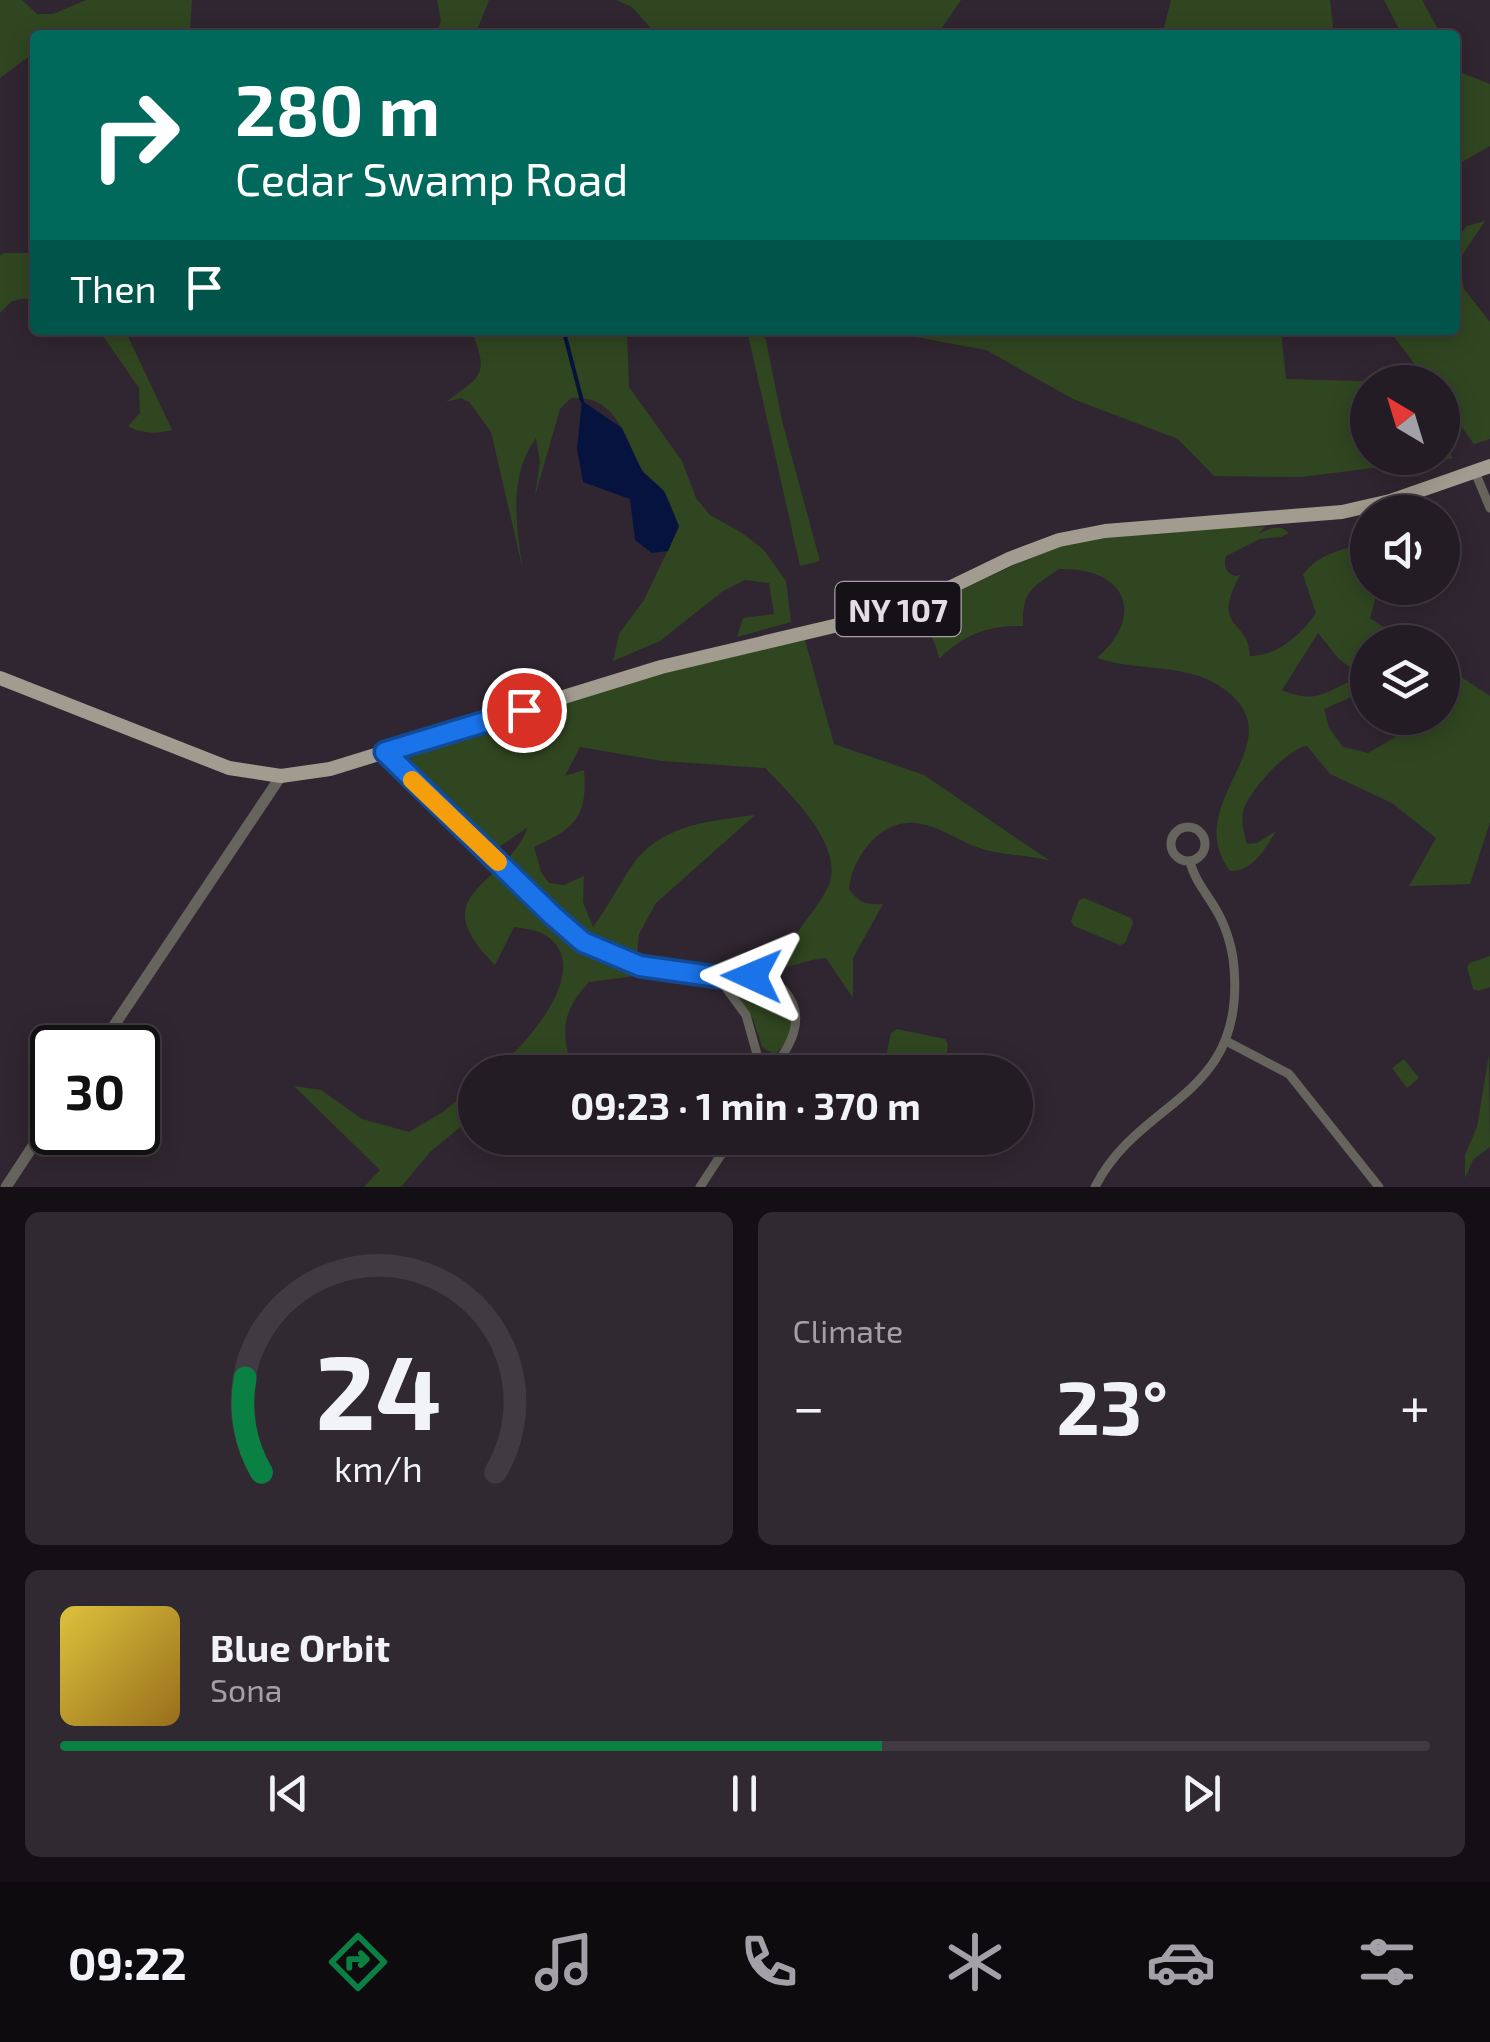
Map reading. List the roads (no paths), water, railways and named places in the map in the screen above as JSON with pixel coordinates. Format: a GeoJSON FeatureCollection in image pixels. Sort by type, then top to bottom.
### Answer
{"type":"FeatureCollection","features":[{"type":"Feature","properties":{"kind":"main road","name":"NY 107"},"geometry":{"type":"LineString","coordinates":[[0,678],[229,768],[281,776],[330,768],[661,666],[872,617],[922,601],[1058,540],[1106,532],[1342,512],[1390,501],[1490,466]]}},
{"type":"Feature","properties":{"kind":"street"},"geometry":{"type":"LineString","coordinates":[[1475,472],[1490,508]]}},
{"type":"Feature","properties":{"kind":"street"},"geometry":{"type":"LineString","coordinates":[[385,752],[583,942],[640,966],[718,977],[761,977],[774,982],[792,1004],[796,1025],[782,1055]]}},
{"type":"Feature","properties":{"kind":"street"},"geometry":{"type":"LineString","coordinates":[[115,1025],[281,776]]}},
{"type":"Feature","properties":{"kind":"street"},"geometry":{"type":"LineString","coordinates":[[1094,1187],[1122,1148],[1190,1091],[1226,1040],[1234,991],[1232,954],[1220,917],[1190,861]]}},
{"type":"Feature","properties":{"kind":"street"},"geometry":{"type":"LineString","coordinates":[[718,977],[746,1015],[757,1055]]}},
{"type":"Feature","properties":{"kind":"street"},"geometry":{"type":"LineString","coordinates":[[1226,1040],[1289,1074],[1379,1187]]}},
{"type":"Feature","properties":{"kind":"street"},"geometry":{"type":"LineString","coordinates":[[12,1184],[30,1154]]}},
{"type":"Feature","properties":{"kind":"street"},"geometry":{"type":"LineString","coordinates":[[700,1187],[721,1155]]}},
{"type":"Feature","properties":{"kind":"water"},"geometry":{"type":"Polygon","coordinates":[[[582,401],[622,428],[642,471],[664,491],[679,526],[668,551],[652,553],[635,540],[630,499],[583,482],[577,448],[582,401]]]}},
{"type":"Feature","properties":{"kind":"waterway"},"geometry":{"type":"LineString","coordinates":[[565,336],[582,401]]}}]}
